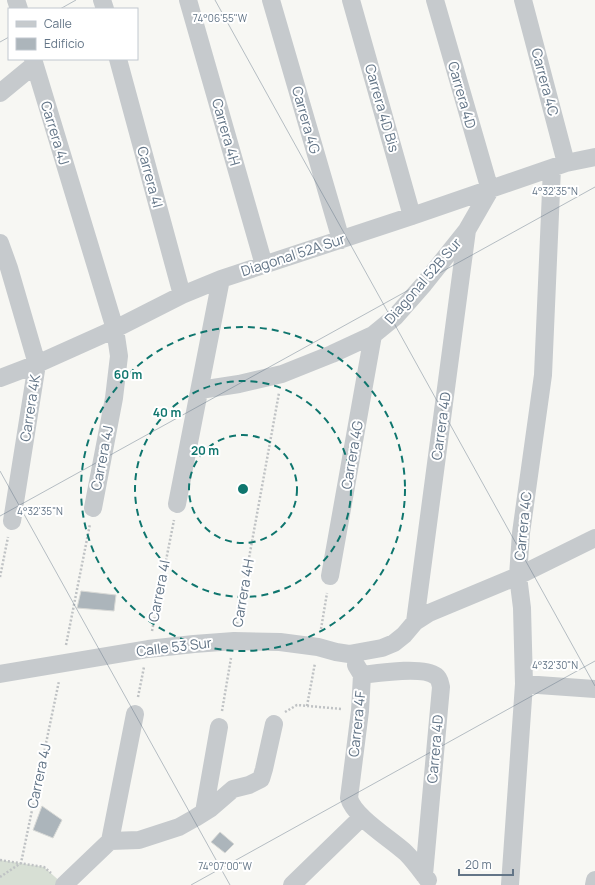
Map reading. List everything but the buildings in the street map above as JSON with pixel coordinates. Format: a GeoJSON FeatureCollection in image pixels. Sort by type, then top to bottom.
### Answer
{"type":"FeatureCollection","features":[{"type":"Feature","properties":{"kind":"street","name":"Carrera 4H"},"geometry":{"type":"LineString","coordinates":[[188,0],[264,265]]}},
{"type":"Feature","properties":{"kind":"street","name":"Carrera 4G"},"geometry":{"type":"LineString","coordinates":[[271,0],[341,240]]}},
{"type":"Feature","properties":{"kind":"street","name":"Carrera 4D Bis"},"geometry":{"type":"LineString","coordinates":[[351,0],[412,216]]}},
{"type":"Feature","properties":{"kind":"street","name":"Carrera 4D"},"geometry":{"type":"LineString","coordinates":[[435,0],[490,190]]}},
{"type":"Feature","properties":{"kind":"street","name":"Carrera 4C"},"geometry":{"type":"LineString","coordinates":[[510,885],[524,684],[522,608],[518,576],[521,533],[543,375],[559,166],[523,0]]}},
{"type":"Feature","properties":{"kind":"street","name":"Carrera 4I"},"geometry":{"type":"LineString","coordinates":[[118,60],[182,295]]}},
{"type":"Feature","properties":{"kind":"street"},"geometry":{"type":"LineString","coordinates":[[0,93],[33,62]]}},
{"type":"Feature","properties":{"kind":"street","name":"Carrera 4J"},"geometry":{"type":"LineString","coordinates":[[33,62],[115,330],[119,356],[114,398],[93,508]]}},
{"type":"Feature","properties":{"kind":"street","name":"Diagonal 52A Sur"},"geometry":{"type":"LineString","coordinates":[[0,378],[38,364],[115,330],[182,295],[222,278],[341,240],[559,166],[595,157]]}},
{"type":"Feature","properties":{"kind":"street","name":"Diagonal 52B Sur"},"geometry":{"type":"LineString","coordinates":[[200,390],[239,384],[282,374],[374,335],[395,317],[424,284],[467,230],[490,190]]}},
{"type":"Feature","properties":{"kind":"street","name":"Carrera 4D"},"geometry":{"type":"LineString","coordinates":[[415,622],[467,230]]}},
{"type":"Feature","properties":{"kind":"street","name":"Carrera 4K"},"geometry":{"type":"LineString","coordinates":[[0,243],[38,364],[12,521]]}},
{"type":"Feature","properties":{"kind":"street"},"geometry":{"type":"LineString","coordinates":[[177,504],[222,278]]}},
{"type":"Feature","properties":{"kind":"street","name":"Carrera 4G"},"geometry":{"type":"LineString","coordinates":[[330,576],[374,335]]}},
{"type":"Feature","properties":{"kind":"street"},"geometry":{"type":"LineString","coordinates":[[349,654],[382,648],[394,643],[404,635],[415,622],[429,613],[518,576],[595,538]]}},
{"type":"Feature","properties":{"kind":"street","name":"Calle 53 Sur"},"geometry":{"type":"LineString","coordinates":[[0,674],[148,650],[234,641],[280,642],[318,647],[349,654]]}},
{"type":"Feature","properties":{"kind":"street","name":"Carrera 4F"},"geometry":{"type":"LineString","coordinates":[[349,654],[362,675],[360,711],[349,798],[351,804],[362,817]]}},
{"type":"Feature","properties":{"kind":"street","name":"Carrera 4D"},"geometry":{"type":"LineString","coordinates":[[362,675],[394,671],[421,671],[436,675],[440,680],[441,687],[427,880]]}},
{"type":"Feature","properties":{"kind":"street"},"geometry":{"type":"LineString","coordinates":[[524,684],[595,689]]}},
{"type":"Feature","properties":{"kind":"street"},"geometry":{"type":"LineString","coordinates":[[64,885],[110,840],[135,714]]}},
{"type":"Feature","properties":{"kind":"street"},"geometry":{"type":"LineString","coordinates":[[110,840],[139,840],[179,827],[204,812],[233,789],[249,785],[260,778],[264,769],[274,724]]}},
{"type":"Feature","properties":{"kind":"street"},"geometry":{"type":"LineString","coordinates":[[204,812],[219,727]]}},
{"type":"Feature","properties":{"kind":"street"},"geometry":{"type":"LineString","coordinates":[[300,882],[362,817],[407,854],[427,880]]}},
{"type":"Feature","properties":{"kind":"street"},"geometry":{"type":"LineString","coordinates":[[594,885],[595,880]]}},
{"type":"Feature","properties":{"kind":"path","name":"Carrera 4H"},"geometry":{"type":"LineString","coordinates":[[219,727],[282,374]]}},
{"type":"Feature","properties":{"kind":"path","name":"Carrera 4I"},"geometry":{"type":"LineString","coordinates":[[135,714],[177,504]]}},
{"type":"Feature","properties":{"kind":"path","name":"Carrera 4J"},"geometry":{"type":"LineString","coordinates":[[21,863],[63,664],[93,508]]}},
{"type":"Feature","properties":{"kind":"path"},"geometry":{"type":"LineString","coordinates":[[0,577],[12,521]]}},
{"type":"Feature","properties":{"kind":"path"},"geometry":{"type":"LineString","coordinates":[[274,724],[278,717],[297,705],[360,711]]}},
{"type":"Feature","properties":{"kind":"path"},"geometry":{"type":"LineString","coordinates":[[0,860],[44,867],[64,885]]}},
{"type":"Feature","properties":{"kind":"path"},"geometry":{"type":"LineString","coordinates":[[0,877],[21,863]]}},
{"type":"Feature","properties":{"kind":"shaded area"},"geometry":{"type":"Polygon","coordinates":[[[0,860],[44,867],[64,885],[0,885],[0,860]]]}}]}
